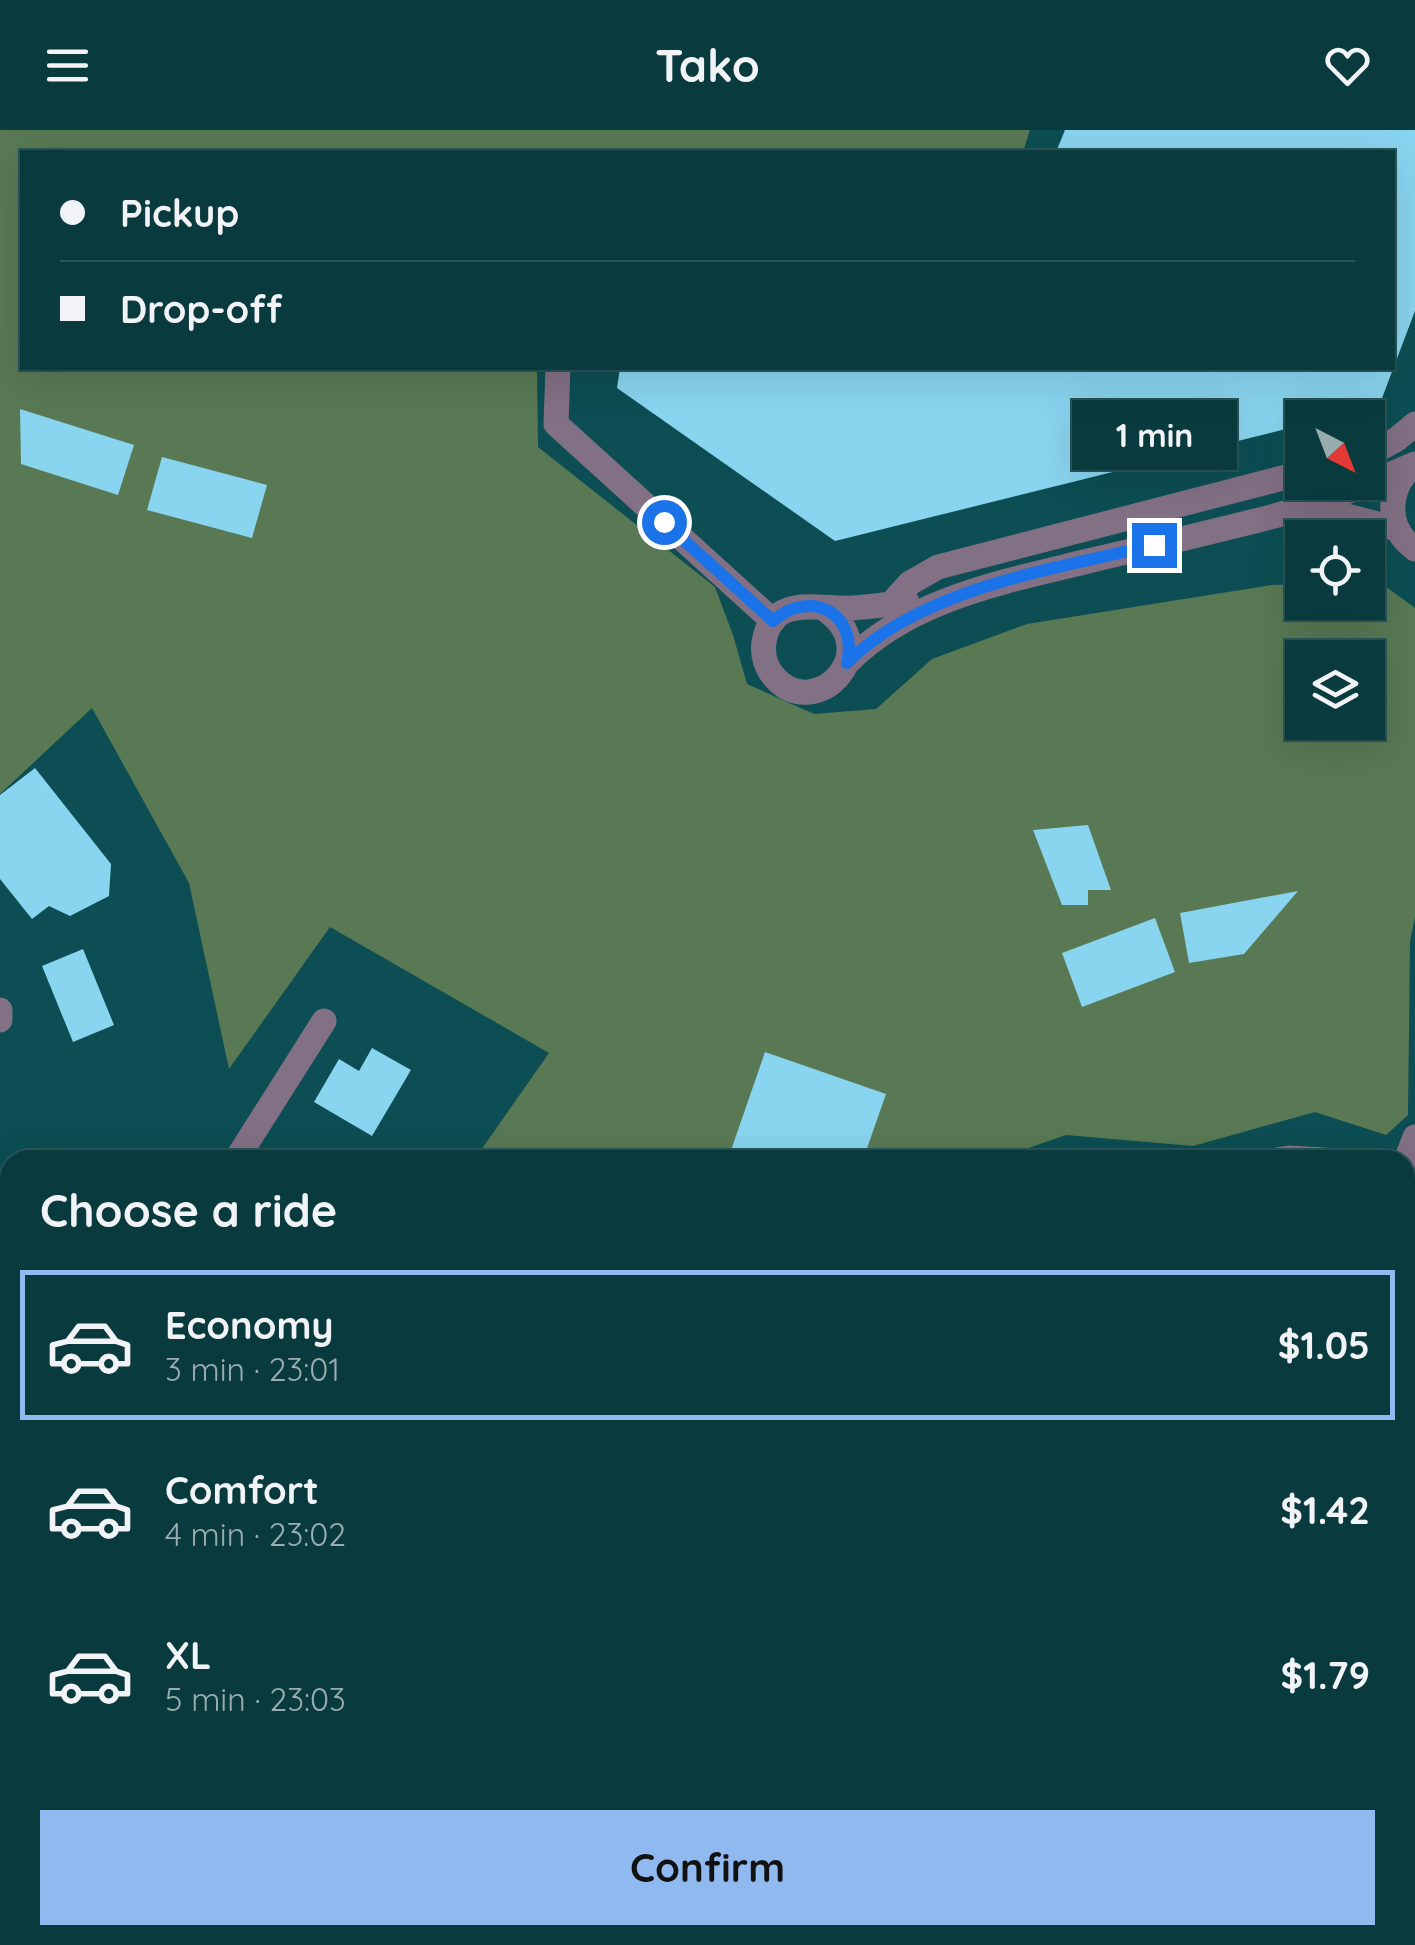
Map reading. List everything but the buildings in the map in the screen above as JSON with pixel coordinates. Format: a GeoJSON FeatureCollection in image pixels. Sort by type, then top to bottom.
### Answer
{"type":"FeatureCollection","features":[{"type":"Feature","properties":{"kind":"street"},"geometry":{"type":"LineString","coordinates":[[558,370],[556,424],[773,621]]}},
{"type":"Feature","properties":{"kind":"street"},"geometry":{"type":"LineString","coordinates":[[1385,446],[1415,424]]}},
{"type":"Feature","properties":{"kind":"street"},"geometry":{"type":"LineString","coordinates":[[1385,474],[1415,464]]}},
{"type":"Feature","properties":{"kind":"street"},"geometry":{"type":"LineString","coordinates":[[1406,539],[1392,513],[1396,487],[1415,464]]}},
{"type":"Feature","properties":{"kind":"street"},"geometry":{"type":"LineString","coordinates":[[891,604],[910,583],[938,567],[1285,477]]}},
{"type":"Feature","properties":{"kind":"street"},"geometry":{"type":"LineString","coordinates":[[824,608],[844,626],[849,638],[847,663],[838,678],[826,687],[798,691],[772,676],[763,648],[773,621],[796,606],[854,608],[953,597],[1268,518],[1315,500]]}},
{"type":"Feature","properties":{"kind":"street"},"geometry":{"type":"LineString","coordinates":[[1268,518],[1343,516],[1406,539]]}},
{"type":"Feature","properties":{"kind":"street"},"geometry":{"type":"LineString","coordinates":[[847,663],[878,638],[953,597]]}},
{"type":"Feature","properties":{"kind":"street"},"geometry":{"type":"LineString","coordinates":[[0,1010],[0,1020]]}},
{"type":"Feature","properties":{"kind":"street"},"geometry":{"type":"LineString","coordinates":[[242,1150],[324,1021]]}},
{"type":"Feature","properties":{"kind":"green space"},"geometry":{"type":"Polygon","coordinates":[[[0,130],[1030,130],[1024,150],[20,150],[20,370],[537,370],[538,447],[715,587],[747,684],[814,714],[876,709],[932,659],[1027,624],[1272,585],[1285,585],[1285,620],[1385,620],[1385,586],[1415,608],[1415,917],[1410,941],[1408,1115],[1386,1135],[1315,1112],[1193,1146],[1066,1135],[1023,1150],[481,1150],[549,1053],[330,927],[229,1069],[189,883],[92,708],[0,794],[0,130]]]}},
{"type":"Feature","properties":{"kind":"route"},"geometry":{"type":"LineString","coordinates":[[664,522],[773,621],[796,606],[824,608],[835,616],[849,638],[847,663],[899,624],[953,597],[1154,545]]}}]}
